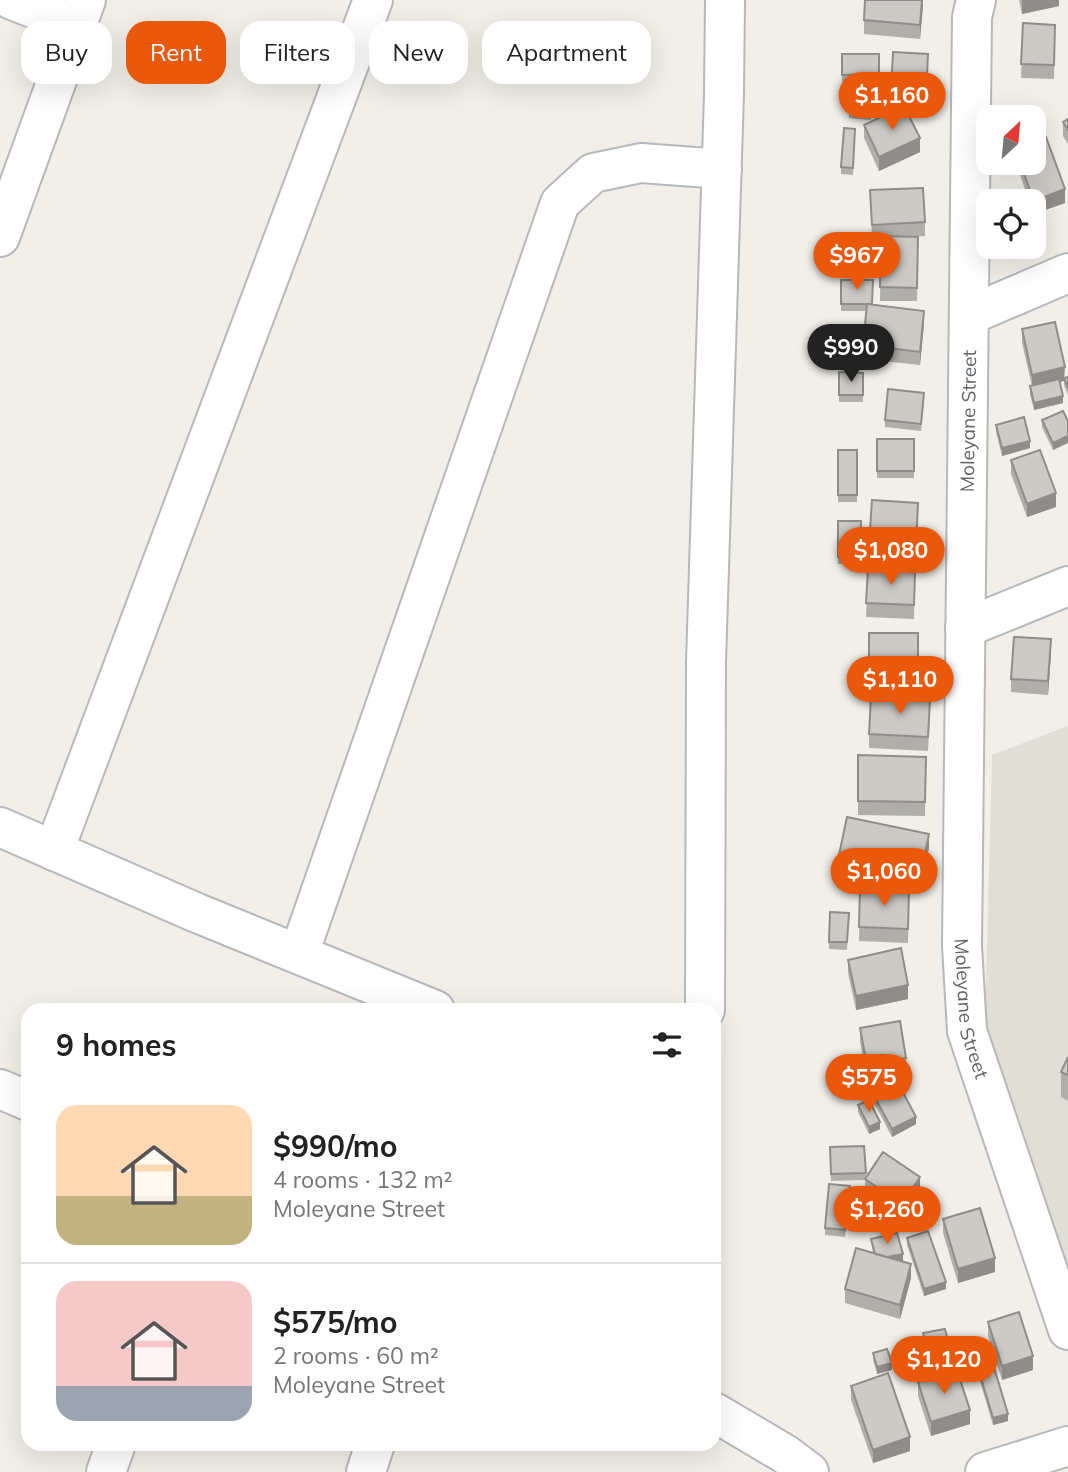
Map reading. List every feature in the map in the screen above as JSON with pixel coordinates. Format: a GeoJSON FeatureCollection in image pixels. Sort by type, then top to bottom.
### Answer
{"type":"FeatureCollection","features":[{"type":"Feature","properties":{"kind":"street"},"geometry":{"type":"LineString","coordinates":[[0,237],[81,13],[12,0]]}},
{"type":"Feature","properties":{"kind":"street"},"geometry":{"type":"LineString","coordinates":[[54,851],[373,0]]}},
{"type":"Feature","properties":{"kind":"street"},"geometry":{"type":"LineString","coordinates":[[705,1003],[706,662],[725,0]]}},
{"type":"Feature","properties":{"kind":"street","name":"Moleyane Street"},"geometry":{"type":"LineString","coordinates":[[975,0],[972,18],[962,946],[967,1031],[1068,1330]]}},
{"type":"Feature","properties":{"kind":"street"},"geometry":{"type":"LineString","coordinates":[[299,954],[560,203],[593,173],[641,163],[722,169]]}},
{"type":"Feature","properties":{"kind":"street"},"geometry":{"type":"LineString","coordinates":[[970,314],[1068,274]]}},
{"type":"Feature","properties":{"kind":"street"},"geometry":{"type":"LineString","coordinates":[[965,628],[1068,586]]}},
{"type":"Feature","properties":{"kind":"street"},"geometry":{"type":"LineString","coordinates":[[0,827],[418,1003]]}},
{"type":"Feature","properties":{"kind":"street"},"geometry":{"type":"LineString","coordinates":[[0,1089],[21,1098]]}},
{"type":"Feature","properties":{"kind":"street"},"geometry":{"type":"LineString","coordinates":[[721,1416],[785,1454],[809,1472]]}},
{"type":"Feature","properties":{"kind":"street"},"geometry":{"type":"LineString","coordinates":[[985,1472],[1068,1446]]}},
{"type":"Feature","properties":{"kind":"street"},"geometry":{"type":"LineString","coordinates":[[106,1472],[114,1451]]}},
{"type":"Feature","properties":{"kind":"street"},"geometry":{"type":"LineString","coordinates":[[366,1472],[374,1451]]}},
{"type":"Feature","properties":{"kind":"shaded area"},"geometry":{"type":"Polygon","coordinates":[[[1068,726],[1068,1266],[985,1024],[992,755],[1068,726]]]}},
{"type":"Feature","properties":{"kind":"building"},"geometry":{"type":"Polygon","coordinates":[[[865,0],[922,0],[920,25],[864,20],[865,0]]]}},
{"type":"Feature","properties":{"kind":"building"},"geometry":{"type":"Polygon","coordinates":[[[1023,23],[1055,25],[1054,65],[1021,64],[1023,23]]]}},
{"type":"Feature","properties":{"kind":"building"},"geometry":{"type":"Polygon","coordinates":[[[893,52],[928,54],[926,96],[891,93],[893,52]]]}},
{"type":"Feature","properties":{"kind":"building"},"geometry":{"type":"Polygon","coordinates":[[[842,54],[879,54],[879,74],[842,75],[842,54]]]}},
{"type":"Feature","properties":{"kind":"building"},"geometry":{"type":"Polygon","coordinates":[[[850,82],[873,83],[871,113],[849,111],[850,82]]]}},
{"type":"Feature","properties":{"kind":"building"},"geometry":{"type":"Polygon","coordinates":[[[904,106],[920,138],[879,157],[864,125],[904,106]]]}},
{"type":"Feature","properties":{"kind":"building"},"geometry":{"type":"Polygon","coordinates":[[[844,128],[855,129],[853,168],[841,167],[844,128]]]}},
{"type":"Feature","properties":{"kind":"building"},"geometry":{"type":"Polygon","coordinates":[[[1046,137],[1065,189],[1046,196],[1046,189],[1030,189],[1024,175],[1046,175],[1046,137]]]}},
{"type":"Feature","properties":{"kind":"building"},"geometry":{"type":"Polygon","coordinates":[[[923,188],[925,222],[872,225],[870,190],[923,188]]]}},
{"type":"Feature","properties":{"kind":"building"},"geometry":{"type":"Polygon","coordinates":[[[881,236],[918,237],[917,288],[880,287],[881,236]]]}},
{"type":"Feature","properties":{"kind":"building"},"geometry":{"type":"Polygon","coordinates":[[[841,243],[862,243],[862,269],[840,268],[841,243]]]}},
{"type":"Feature","properties":{"kind":"building"},"geometry":{"type":"Polygon","coordinates":[[[841,280],[873,280],[872,304],[841,304],[841,280]]]}},
{"type":"Feature","properties":{"kind":"building"},"geometry":{"type":"Polygon","coordinates":[[[867,304],[924,311],[920,352],[863,345],[867,304]]]}},
{"type":"Feature","properties":{"kind":"building"},"geometry":{"type":"Polygon","coordinates":[[[1055,322],[1065,367],[1032,375],[1022,329],[1055,322]]]}},
{"type":"Feature","properties":{"kind":"building"},"geometry":{"type":"Polygon","coordinates":[[[838,328],[853,329],[851,362],[836,361],[838,328]]]}},
{"type":"Feature","properties":{"kind":"building"},"geometry":{"type":"Polygon","coordinates":[[[839,372],[863,373],[863,395],[839,395],[839,372]]]}},
{"type":"Feature","properties":{"kind":"building"},"geometry":{"type":"Polygon","coordinates":[[[1059,379],[1063,396],[1034,403],[1030,386],[1059,379]]]}},
{"type":"Feature","properties":{"kind":"building"},"geometry":{"type":"Polygon","coordinates":[[[888,389],[924,393],[921,424],[885,420],[888,389]]]}},
{"type":"Feature","properties":{"kind":"building"},"geometry":{"type":"Polygon","coordinates":[[[1063,411],[1068,421],[1068,436],[1053,443],[1042,420],[1063,411]]]}},
{"type":"Feature","properties":{"kind":"building"},"geometry":{"type":"Polygon","coordinates":[[[1024,417],[1030,441],[1002,448],[996,425],[1024,417]]]}},
{"type":"Feature","properties":{"kind":"building"},"geometry":{"type":"Polygon","coordinates":[[[877,439],[914,439],[914,471],[877,471],[877,439]]]}},
{"type":"Feature","properties":{"kind":"building"},"geometry":{"type":"Polygon","coordinates":[[[838,450],[857,450],[857,495],[838,495],[838,450]]]}},
{"type":"Feature","properties":{"kind":"building"},"geometry":{"type":"Polygon","coordinates":[[[1040,450],[1056,493],[1027,504],[1011,460],[1040,450]]]}},
{"type":"Feature","properties":{"kind":"building"},"geometry":{"type":"Polygon","coordinates":[[[872,500],[918,503],[916,547],[869,545],[872,500]]]}},
{"type":"Feature","properties":{"kind":"building"},"geometry":{"type":"Polygon","coordinates":[[[838,521],[861,521],[860,557],[838,557],[838,521]]]}},
{"type":"Feature","properties":{"kind":"building"},"geometry":{"type":"Polygon","coordinates":[[[868,569],[915,571],[914,605],[866,603],[868,569]]]}},
{"type":"Feature","properties":{"kind":"building"},"geometry":{"type":"Polygon","coordinates":[[[869,633],[918,633],[918,675],[869,675],[869,633]]]}},
{"type":"Feature","properties":{"kind":"building"},"geometry":{"type":"Polygon","coordinates":[[[1014,637],[1051,639],[1048,681],[1011,679],[1014,637]]]}},
{"type":"Feature","properties":{"kind":"building"},"geometry":{"type":"Polygon","coordinates":[[[871,696],[930,699],[928,737],[869,734],[871,696]]]}},
{"type":"Feature","properties":{"kind":"building"},"geometry":{"type":"Polygon","coordinates":[[[858,755],[926,757],[925,802],[858,801],[858,755]]]}},
{"type":"Feature","properties":{"kind":"building"},"geometry":{"type":"Polygon","coordinates":[[[847,817],[929,834],[921,873],[839,855],[847,817]]]}},
{"type":"Feature","properties":{"kind":"building"},"geometry":{"type":"Polygon","coordinates":[[[860,886],[909,888],[908,929],[859,927],[860,886]]]}},
{"type":"Feature","properties":{"kind":"building"},"geometry":{"type":"Polygon","coordinates":[[[830,912],[849,913],[847,942],[829,942],[830,912]]]}},
{"type":"Feature","properties":{"kind":"building"},"geometry":{"type":"Polygon","coordinates":[[[901,948],[908,985],[856,996],[848,960],[901,948]]]}},
{"type":"Feature","properties":{"kind":"building"},"geometry":{"type":"Polygon","coordinates":[[[900,1021],[906,1058],[867,1065],[860,1028],[900,1021]]]}},
{"type":"Feature","properties":{"kind":"building"},"geometry":{"type":"Polygon","coordinates":[[[1068,1057],[1068,1075],[1061,1072],[1068,1057]]]}},
{"type":"Feature","properties":{"kind":"building"},"geometry":{"type":"Polygon","coordinates":[[[897,1081],[916,1117],[892,1129],[873,1094],[897,1081]]]}},
{"type":"Feature","properties":{"kind":"building"},"geometry":{"type":"Polygon","coordinates":[[[869,1100],[880,1122],[869,1127],[858,1105],[869,1100]]]}},
{"type":"Feature","properties":{"kind":"building"},"geometry":{"type":"Polygon","coordinates":[[[864,1146],[866,1173],[831,1174],[830,1147],[864,1146]]]}},
{"type":"Feature","properties":{"kind":"building"},"geometry":{"type":"Polygon","coordinates":[[[883,1152],[920,1177],[902,1204],[865,1179],[883,1152]]]}},
{"type":"Feature","properties":{"kind":"building"},"geometry":{"type":"Polygon","coordinates":[[[829,1184],[850,1186],[845,1230],[825,1228],[829,1184]]]}},
{"type":"Feature","properties":{"kind":"building"},"geometry":{"type":"Polygon","coordinates":[[[980,1208],[995,1258],[958,1269],[943,1219],[980,1208]]]}},
{"type":"Feature","properties":{"kind":"building"},"geometry":{"type":"Polygon","coordinates":[[[928,1231],[946,1282],[924,1289],[907,1238],[928,1231]]]}},
{"type":"Feature","properties":{"kind":"building"},"geometry":{"type":"Polygon","coordinates":[[[897,1233],[903,1254],[887,1257],[875,1254],[871,1239],[897,1233]]]}},
{"type":"Feature","properties":{"kind":"building"},"geometry":{"type":"Polygon","coordinates":[[[856,1248],[911,1264],[900,1305],[845,1289],[856,1248]]]}},
{"type":"Feature","properties":{"kind":"building"},"geometry":{"type":"Polygon","coordinates":[[[1019,1312],[1033,1356],[1002,1366],[988,1322],[1019,1312]]]}},
{"type":"Feature","properties":{"kind":"building"},"geometry":{"type":"Polygon","coordinates":[[[945,1329],[950,1350],[929,1355],[923,1333],[945,1329]]]}},
{"type":"Feature","properties":{"kind":"building"},"geometry":{"type":"Polygon","coordinates":[[[887,1349],[892,1363],[877,1367],[873,1353],[887,1349]]]}},
{"type":"Feature","properties":{"kind":"building"},"geometry":{"type":"Polygon","coordinates":[[[990,1354],[1008,1414],[993,1418],[975,1358],[990,1354]]]}},
{"type":"Feature","properties":{"kind":"building"},"geometry":{"type":"Polygon","coordinates":[[[957,1370],[970,1410],[931,1422],[918,1382],[957,1370]]]}},
{"type":"Feature","properties":{"kind":"building"},"geometry":{"type":"Polygon","coordinates":[[[888,1373],[910,1437],[873,1450],[851,1386],[888,1373]]]}}]}
